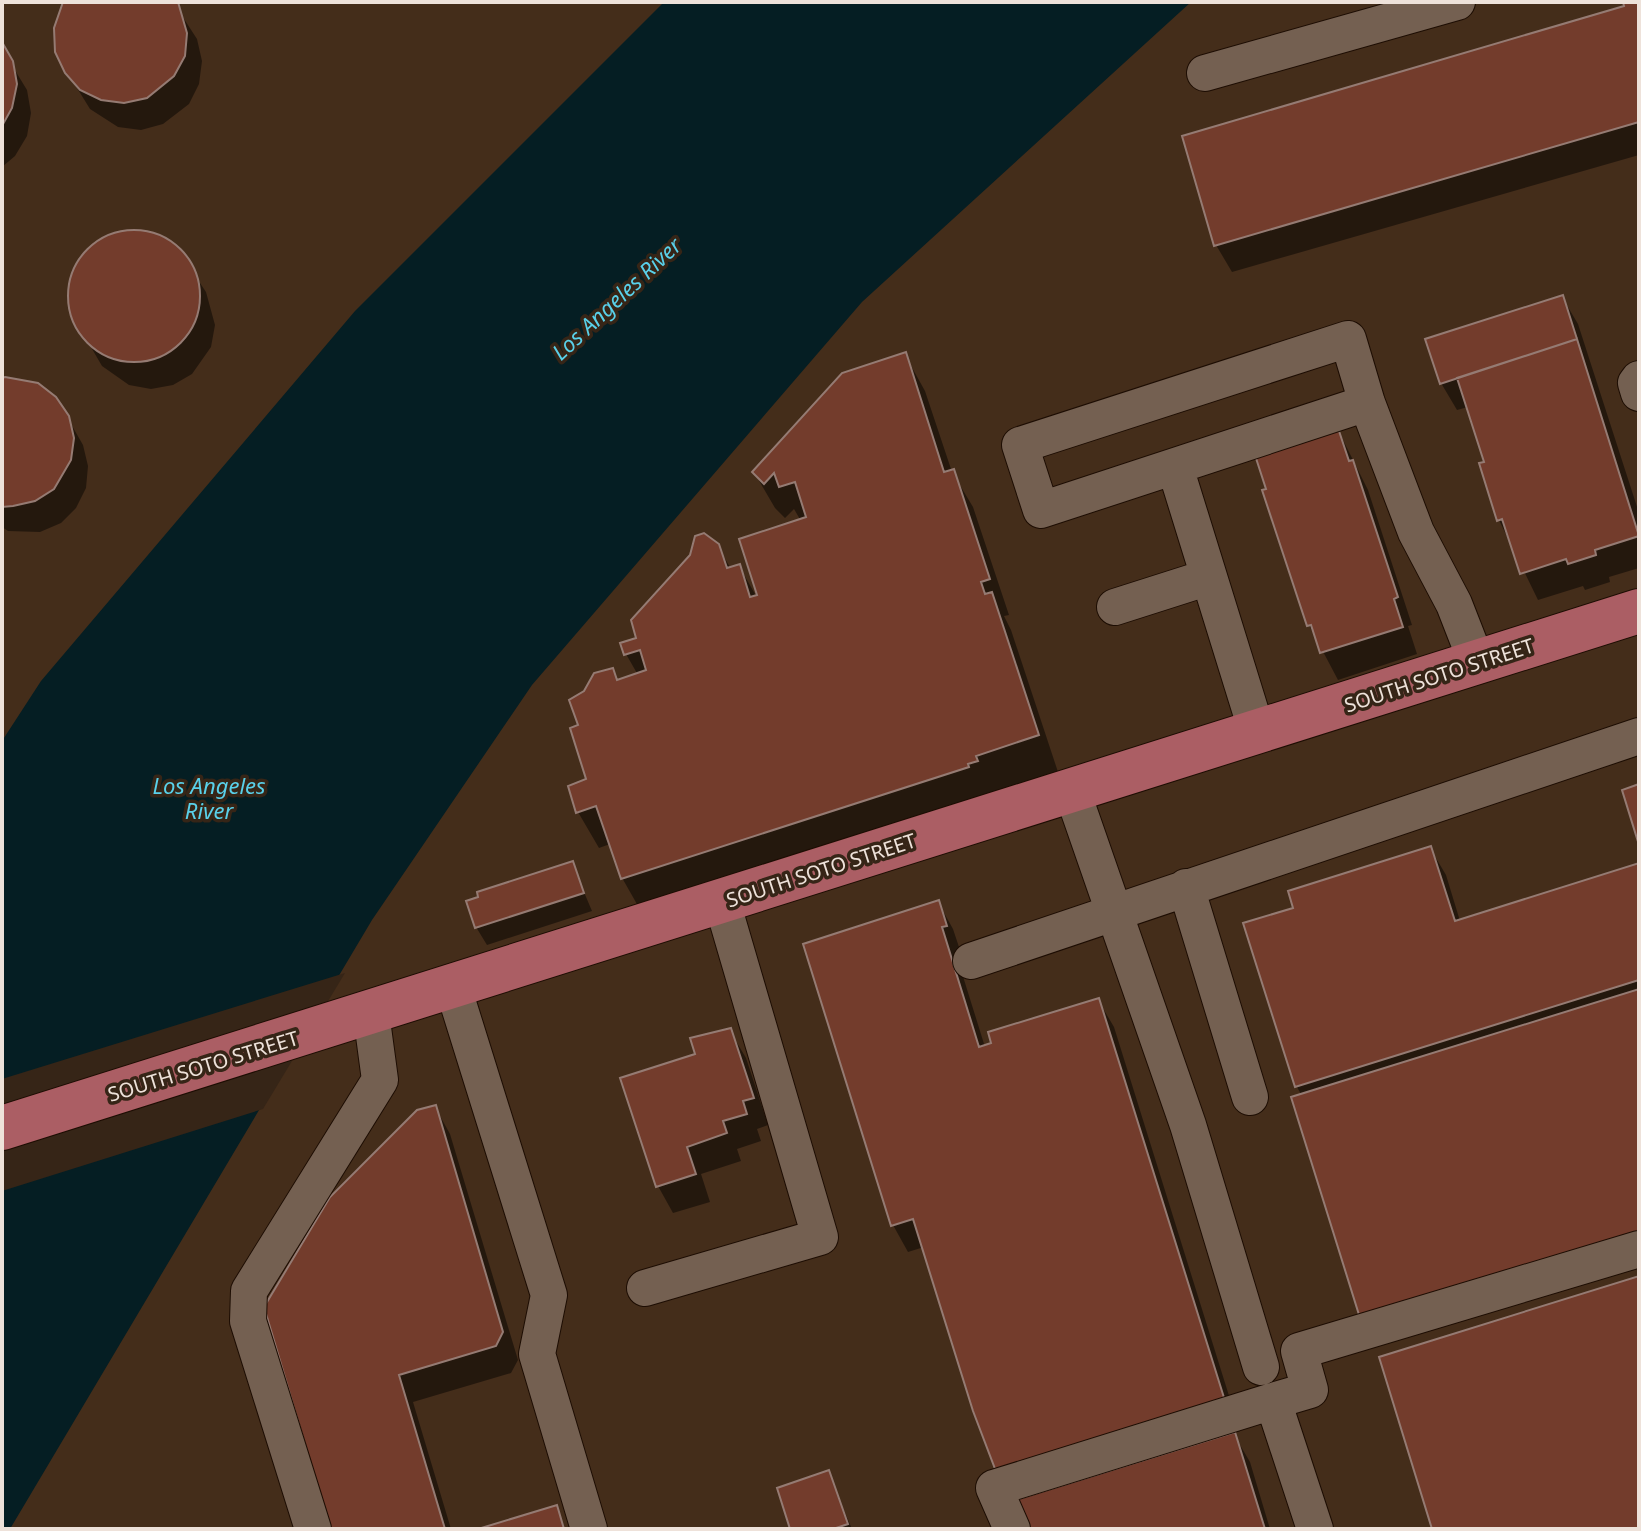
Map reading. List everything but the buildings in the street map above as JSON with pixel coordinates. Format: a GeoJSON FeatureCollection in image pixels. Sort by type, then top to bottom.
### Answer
{"type":"FeatureCollection","features":[{"type":"Feature","properties":{"kind":"main road","name":"SOUTH SOTO STREET"},"geometry":{"type":"LineString","coordinates":[[2,1128],[1639,611]]}},
{"type":"Feature","properties":{"kind":"lane"},"geometry":{"type":"LineString","coordinates":[[1205,73],[1390,12],[1457,2]]}},
{"type":"Feature","properties":{"kind":"lane"},"geometry":{"type":"LineString","coordinates":[[1367,403],[1041,510],[1020,445],[1348,339],[1367,403],[1416,532],[1454,604],[1477,663]]}},
{"type":"Feature","properties":{"kind":"lane"},"geometry":{"type":"LineString","coordinates":[[1639,379],[1636,383],[1639,393]]}},
{"type":"Feature","properties":{"kind":"lane"},"geometry":{"type":"LineString","coordinates":[[1175,467],[1257,732]]}},
{"type":"Feature","properties":{"kind":"lane"},"geometry":{"type":"LineString","coordinates":[[1115,607],[1209,577]]}},
{"type":"Feature","properties":{"kind":"lane"},"geometry":{"type":"LineString","coordinates":[[971,961],[1639,736]]}},
{"type":"Feature","properties":{"kind":"lane"},"geometry":{"type":"LineString","coordinates":[[1072,791],[1188,1125],[1261,1367]]}},
{"type":"Feature","properties":{"kind":"lane"},"geometry":{"type":"LineString","coordinates":[[1186,887],[1250,1097]]}},
{"type":"Feature","properties":{"kind":"lane"},"geometry":{"type":"LineString","coordinates":[[645,1288],[820,1237],[722,902]]}},
{"type":"Feature","properties":{"kind":"lane"},"geometry":{"type":"LineString","coordinates":[[453,987],[549,1295],[537,1354],[589,1529]]}},
{"type":"Feature","properties":{"kind":"lane"},"geometry":{"type":"LineString","coordinates":[[313,1529],[248,1321],[249,1291],[380,1080],[371,1013]]}},
{"type":"Feature","properties":{"kind":"lane"},"geometry":{"type":"LineString","coordinates":[[1012,1529],[994,1488],[1310,1390],[1299,1351],[1639,1249]]}},
{"type":"Feature","properties":{"kind":"lane"},"geometry":{"type":"LineString","coordinates":[[1273,1401],[1315,1529]]}},
{"type":"Feature","properties":{"kind":"shaded area"},"geometry":{"type":"Polygon","coordinates":[[[2,2],[1639,2],[1639,1529],[2,1529],[2,2]]]}},
{"type":"Feature","properties":{"kind":"water","name":"Los Angeles River"},"geometry":{"type":"Polygon","coordinates":[[[664,2],[1191,2],[862,302],[532,685],[372,920],[10,1529],[2,1529],[2,741],[41,681],[355,311],[664,2]]]}},
{"type":"Feature","properties":{"kind":"pier"},"geometry":{"type":"Polygon","coordinates":[[[345,973],[263,1109],[2,1191],[2,1079],[345,973]]]}}]}
